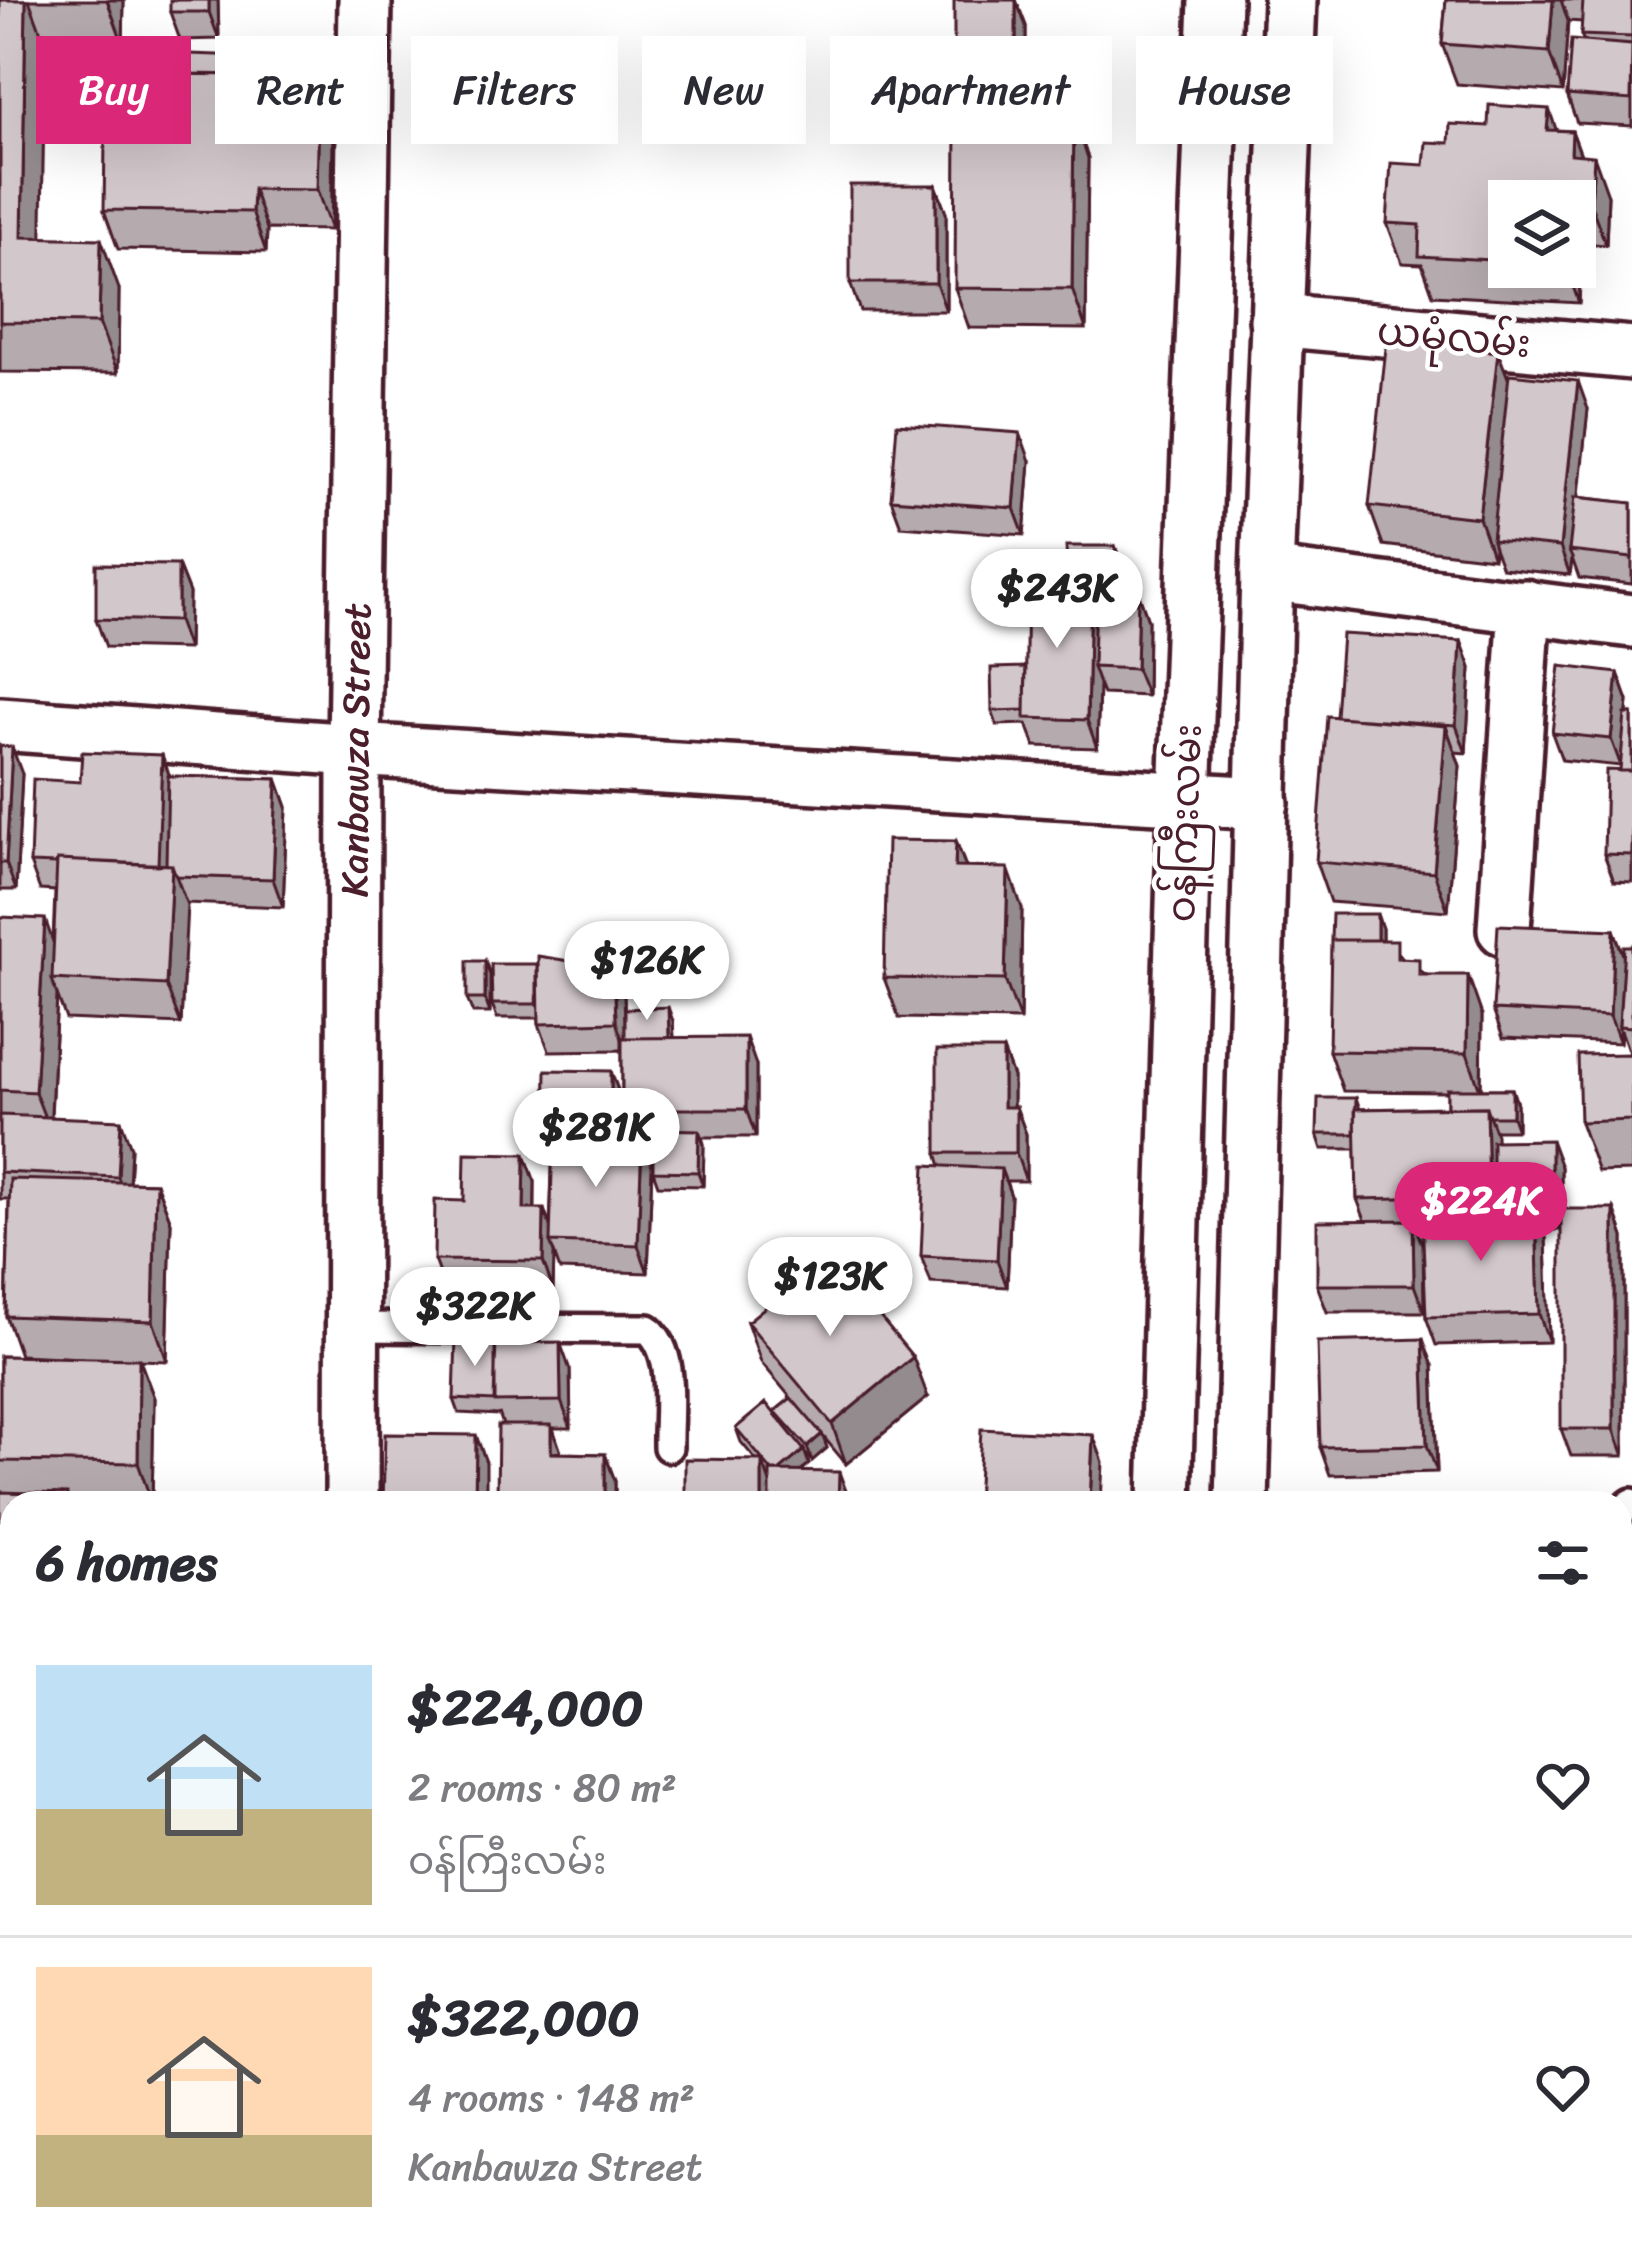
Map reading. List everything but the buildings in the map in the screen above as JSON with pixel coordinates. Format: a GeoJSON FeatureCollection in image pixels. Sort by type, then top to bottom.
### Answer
{"type":"FeatureCollection","features":[{"type":"Feature","properties":{"kind":"street","name":"Kanbawza Street"},"geometry":{"type":"LineString","coordinates":[[352,1491],[354,750],[365,0]]}},
{"type":"Feature","properties":{"kind":"street","name":"ဝန်ကြီးလမ်း"},"geometry":{"type":"LineString","coordinates":[[1165,1491],[1214,0]]}},
{"type":"Feature","properties":{"kind":"street","name":"ဝန်ကြီးလမ်း"},"geometry":{"type":"LineString","coordinates":[[1242,1491],[1267,574],[1290,0]]}},
{"type":"Feature","properties":{"kind":"street","name":"ယမုံလမ်း"},"geometry":{"type":"LineString","coordinates":[[1276,320],[1632,353]]}},
{"type":"Feature","properties":{"kind":"street"},"geometry":{"type":"LineString","coordinates":[[1267,574],[1632,621]]}},
{"type":"Feature","properties":{"kind":"street"},"geometry":{"type":"LineString","coordinates":[[1504,929],[1525,606]]}},
{"type":"Feature","properties":{"kind":"street"},"geometry":{"type":"LineString","coordinates":[[0,724],[354,750],[1262,803]]}},
{"type":"Feature","properties":{"kind":"lane"},"geometry":{"type":"LineString","coordinates":[[352,1327],[648,1329],[660,1340],[665,1355],[668,1447]]}}]}
